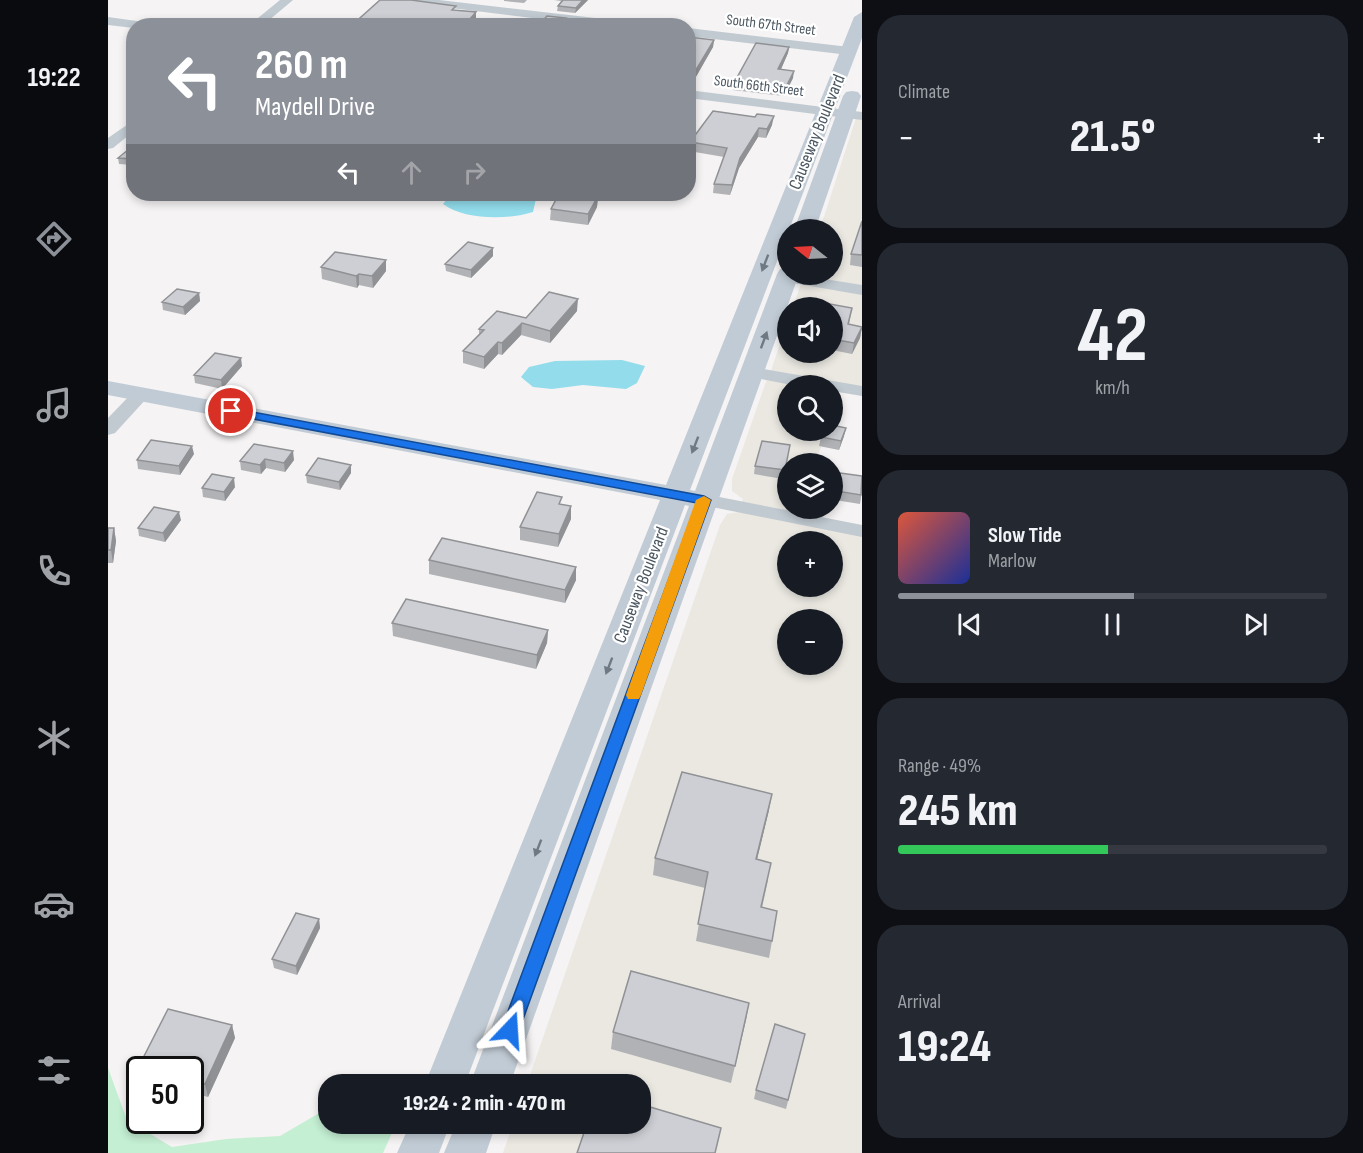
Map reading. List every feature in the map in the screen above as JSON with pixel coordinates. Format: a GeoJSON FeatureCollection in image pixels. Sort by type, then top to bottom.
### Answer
{"type":"FeatureCollection","features":[{"type":"Feature","properties":{"kind":"main road","name":"Causeway Boulevard"},"geometry":{"type":"LineString","coordinates":[[493,1074],[802,170],[844,114],[849,51],[862,17]]}},
{"type":"Feature","properties":{"kind":"main road","name":"Causeway Boulevard"},"geometry":{"type":"LineString","coordinates":[[807,219],[859,77]]}},
{"type":"Feature","properties":{"kind":"main road"},"geometry":{"type":"LineString","coordinates":[[802,170],[808,184],[800,206],[805,219]]}},
{"type":"Feature","properties":{"kind":"main road","name":"Causeway Boulevard"},"geometry":{"type":"LineString","coordinates":[[456,1074],[690,498],[752,372],[784,285]]}},
{"type":"Feature","properties":{"kind":"main road"},"geometry":{"type":"LineString","coordinates":[[108,388],[690,498]]}},
{"type":"Feature","properties":{"kind":"main road"},"geometry":{"type":"LineString","coordinates":[[418,1153],[426,1134]]}},
{"type":"Feature","properties":{"kind":"main road"},"geometry":{"type":"LineString","coordinates":[[446,1153],[452,1134]]}},
{"type":"Feature","properties":{"kind":"main road"},"geometry":{"type":"LineString","coordinates":[[465,1153],[472,1134]]}},
{"type":"Feature","properties":{"kind":"street"},"geometry":{"type":"LineString","coordinates":[[264,18],[287,0]]}},
{"type":"Feature","properties":{"kind":"street"},"geometry":{"type":"LineString","coordinates":[[410,0],[562,18]]}},
{"type":"Feature","properties":{"kind":"street"},"geometry":{"type":"LineString","coordinates":[[108,21],[126,24]]}},
{"type":"Feature","properties":{"kind":"street","name":"South 67th Street"},"geometry":{"type":"LineString","coordinates":[[696,33],[849,51]]}},
{"type":"Feature","properties":{"kind":"street","name":"South 66th Street"},"geometry":{"type":"LineString","coordinates":[[696,95],[844,114]]}},
{"type":"Feature","properties":{"kind":"street"},"geometry":{"type":"LineString","coordinates":[[108,145],[126,130]]}},
{"type":"Feature","properties":{"kind":"street"},"geometry":{"type":"LineString","coordinates":[[835,285],[862,290]]}},
{"type":"Feature","properties":{"kind":"street"},"geometry":{"type":"LineString","coordinates":[[752,372],[777,376]]}},
{"type":"Feature","properties":{"kind":"street"},"geometry":{"type":"LineString","coordinates":[[843,388],[862,391]]}},
{"type":"Feature","properties":{"kind":"street"},"geometry":{"type":"LineString","coordinates":[[108,429],[141,394]]}},
{"type":"Feature","properties":{"kind":"street"},"geometry":{"type":"LineString","coordinates":[[690,498],[862,531]]}},
{"type":"Feature","properties":{"kind":"shaded area"},"geometry":{"type":"Polygon","coordinates":[[[856,118],[862,119],[862,287],[843,284],[843,219],[823,219],[856,118]]]}},
{"type":"Feature","properties":{"kind":"shaded area"},"geometry":{"type":"Polygon","coordinates":[[[801,285],[862,293],[862,387],[843,384],[843,375],[794,375],[771,371],[777,353],[777,363],[843,363],[843,297],[796,297],[801,285]]]}},
{"type":"Feature","properties":{"kind":"shaded area"},"geometry":{"type":"Polygon","coordinates":[[[767,379],[777,380],[777,441],[823,441],[819,453],[777,453],[777,509],[742,502],[743,499],[732,491],[732,479],[767,379]]]}},
{"type":"Feature","properties":{"kind":"shaded area"},"geometry":{"type":"Polygon","coordinates":[[[739,512],[836,531],[777,531],[777,597],[843,597],[843,532],[862,536],[862,1153],[503,1153],[510,1134],[651,1134],[651,1074],[530,1074],[720,525],[727,514],[739,512]]]}},
{"type":"Feature","properties":{"kind":"green space"},"geometry":{"type":"Polygon","coordinates":[[[108,1068],[126,1117],[126,1134],[150,1134],[172,1147],[226,1139],[280,1136],[318,1114],[318,1134],[392,1134],[383,1153],[108,1153],[108,1068]]]}},
{"type":"Feature","properties":{"kind":"water"},"geometry":{"type":"Polygon","coordinates":[[[445,201],[535,201],[533,212],[499,217],[474,216],[443,204],[445,201]]]}},
{"type":"Feature","properties":{"kind":"water"},"geometry":{"type":"Polygon","coordinates":[[[622,360],[645,366],[637,383],[626,389],[583,385],[552,389],[533,387],[521,377],[529,367],[555,361],[622,360]]]}},
{"type":"Feature","properties":{"kind":"building"},"geometry":{"type":"Polygon","coordinates":[[[380,0],[411,0],[456,6],[452,10],[476,12],[471,18],[360,18],[380,0]]]}},
{"type":"Feature","properties":{"kind":"building"},"geometry":{"type":"Polygon","coordinates":[[[563,0],[583,0],[576,8],[558,6],[563,0]]]}},
{"type":"Feature","properties":{"kind":"building"},"geometry":{"type":"Polygon","coordinates":[[[696,38],[714,40],[696,70],[696,38]]]}},
{"type":"Feature","properties":{"kind":"building"},"geometry":{"type":"Polygon","coordinates":[[[756,43],[789,47],[778,69],[794,71],[785,89],[734,83],[756,43]]]}},
{"type":"Feature","properties":{"kind":"building"},"geometry":{"type":"Polygon","coordinates":[[[713,111],[755,117],[757,114],[774,116],[767,129],[759,128],[740,158],[732,185],[714,184],[727,148],[696,143],[696,134],[713,111]]]}},
{"type":"Feature","properties":{"kind":"building"},"geometry":{"type":"Polygon","coordinates":[[[126,152],[126,158],[118,158],[126,152]]]}},
{"type":"Feature","properties":{"kind":"building"},"geometry":{"type":"Polygon","coordinates":[[[555,201],[595,201],[588,214],[551,209],[555,201]]]}},
{"type":"Feature","properties":{"kind":"building"},"geometry":{"type":"Polygon","coordinates":[[[862,221],[862,255],[851,254],[862,221]]]}},
{"type":"Feature","properties":{"kind":"building"},"geometry":{"type":"Polygon","coordinates":[[[468,242],[493,248],[471,270],[445,264],[468,242]]]}},
{"type":"Feature","properties":{"kind":"building"},"geometry":{"type":"Polygon","coordinates":[[[335,252],[386,260],[372,276],[359,274],[356,276],[321,267],[335,252]]]}},
{"type":"Feature","properties":{"kind":"building"},"geometry":{"type":"Polygon","coordinates":[[[177,289],[199,293],[183,307],[162,302],[177,289]]]}},
{"type":"Feature","properties":{"kind":"building"},"geometry":{"type":"Polygon","coordinates":[[[549,292],[578,299],[550,331],[522,323],[502,343],[498,342],[484,357],[463,351],[484,330],[479,329],[497,311],[526,318],[549,292]]]}},
{"type":"Feature","properties":{"kind":"building"},"geometry":{"type":"Polygon","coordinates":[[[843,306],[852,308],[848,324],[862,327],[854,343],[843,341],[843,306]]]}},
{"type":"Feature","properties":{"kind":"building"},"geometry":{"type":"Polygon","coordinates":[[[215,353],[241,358],[221,380],[194,375],[215,353]]]}},
{"type":"Feature","properties":{"kind":"building"},"geometry":{"type":"Polygon","coordinates":[[[151,440],[192,446],[179,466],[137,460],[151,440]]]}},
{"type":"Feature","properties":{"kind":"building"},"geometry":{"type":"Polygon","coordinates":[[[762,441],[790,445],[788,453],[777,453],[777,469],[755,466],[762,441]]]}},
{"type":"Feature","properties":{"kind":"building"},"geometry":{"type":"Polygon","coordinates":[[[254,444],[293,451],[284,463],[265,459],[260,465],[240,461],[254,444]]]}},
{"type":"Feature","properties":{"kind":"building"},"geometry":{"type":"Polygon","coordinates":[[[318,458],[351,465],[339,482],[306,475],[318,458]]]}},
{"type":"Feature","properties":{"kind":"building"},"geometry":{"type":"Polygon","coordinates":[[[843,473],[862,476],[861,495],[843,492],[843,473]]]}},
{"type":"Feature","properties":{"kind":"building"},"geometry":{"type":"Polygon","coordinates":[[[212,474],[234,478],[224,492],[202,488],[212,474]]]}},
{"type":"Feature","properties":{"kind":"building"},"geometry":{"type":"Polygon","coordinates":[[[537,492],[562,497],[559,504],[571,506],[559,534],[520,527],[537,492]]]}},
{"type":"Feature","properties":{"kind":"building"},"geometry":{"type":"Polygon","coordinates":[[[154,507],[179,512],[163,533],[138,528],[154,507]]]}},
{"type":"Feature","properties":{"kind":"building"},"geometry":{"type":"Polygon","coordinates":[[[108,528],[114,528],[111,550],[108,550],[108,528]]]}},
{"type":"Feature","properties":{"kind":"building"},"geometry":{"type":"Polygon","coordinates":[[[442,538],[576,567],[565,590],[429,560],[442,538]]]}},
{"type":"Feature","properties":{"kind":"building"},"geometry":{"type":"Polygon","coordinates":[[[406,599],[548,630],[537,655],[392,623],[406,599]]]}},
{"type":"Feature","properties":{"kind":"building"},"geometry":{"type":"Polygon","coordinates":[[[682,772],[772,794],[756,859],[771,863],[761,907],[777,911],[772,941],[698,924],[708,872],[655,858],[682,772]]]}},
{"type":"Feature","properties":{"kind":"building"},"geometry":{"type":"Polygon","coordinates":[[[296,913],[319,919],[296,966],[272,959],[296,913]]]}},
{"type":"Feature","properties":{"kind":"building"},"geometry":{"type":"Polygon","coordinates":[[[631,971],[749,1003],[735,1066],[613,1032],[631,971]]]}},
{"type":"Feature","properties":{"kind":"building"},"geometry":{"type":"Polygon","coordinates":[[[168,1009],[232,1025],[205,1084],[204,1056],[144,1056],[168,1009]]]}},
{"type":"Feature","properties":{"kind":"building"},"geometry":{"type":"Polygon","coordinates":[[[775,1024],[805,1034],[788,1100],[756,1090],[775,1024]]]}},
{"type":"Feature","properties":{"kind":"building"},"geometry":{"type":"Polygon","coordinates":[[[651,1107],[721,1128],[715,1153],[577,1153],[584,1134],[651,1134],[651,1107]]]}},
{"type":"Feature","properties":{"kind":"slow traffic"},"geometry":{"type":"LineString","coordinates":[[633,695],[703,500]]}},
{"type":"Feature","properties":{"kind":"route"},"geometry":{"type":"LineString","coordinates":[[231,411],[704,500],[558,906],[510,1030]]}}]}
